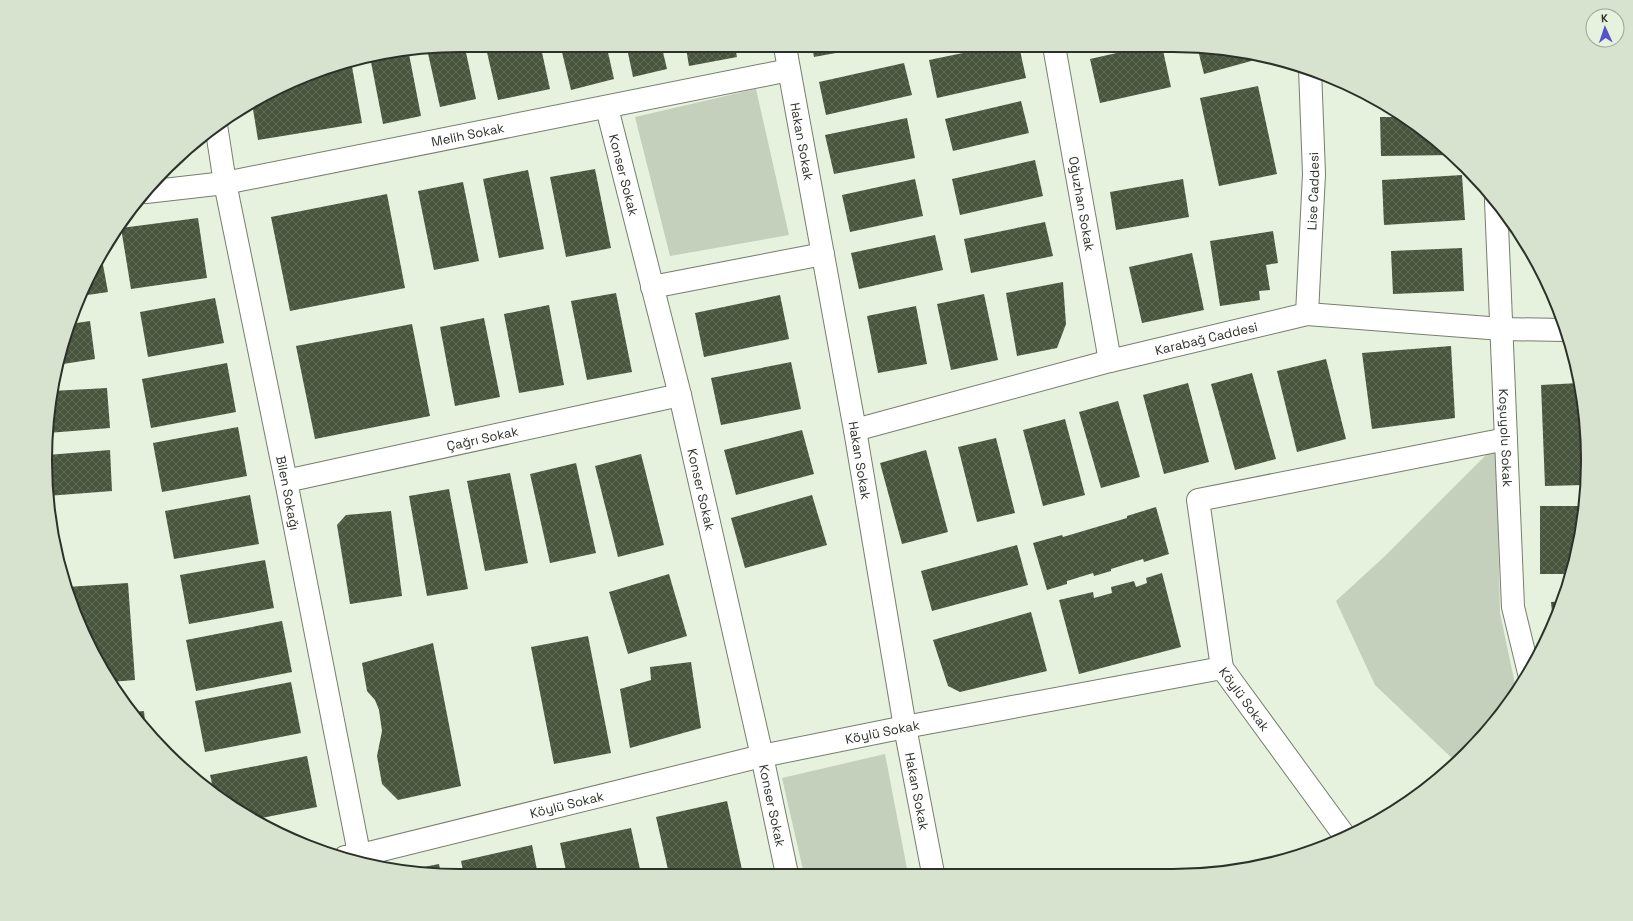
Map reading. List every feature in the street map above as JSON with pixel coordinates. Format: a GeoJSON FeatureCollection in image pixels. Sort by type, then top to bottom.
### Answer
{"type":"FeatureCollection","features":[{"type":"Feature","properties":{"kind":"street","name":"Hakan Sokak"},"geometry":{"type":"LineString","coordinates":[[786,52],[856,430],[905,727],[932,869]]}},
{"type":"Feature","properties":{"kind":"street","name":"Oğuzhan Sokak"},"geometry":{"type":"LineString","coordinates":[[1055,52],[1110,361]]}},
{"type":"Feature","properties":{"kind":"street","name":"Melih Sokak"},"geometry":{"type":"LineString","coordinates":[[153,191],[225,183],[606,108],[789,70]]}},
{"type":"Feature","properties":{"kind":"street","name":"Lise Caddesi"},"geometry":{"type":"LineString","coordinates":[[1307,314],[1314,174],[1310,76]]}},
{"type":"Feature","properties":{"kind":"street","name":"Konser Sokak"},"geometry":{"type":"LineString","coordinates":[[606,108],[680,396],[762,756],[786,869]]}},
{"type":"Feature","properties":{"kind":"street","name":"Bilen Sokağı"},"geometry":{"type":"LineString","coordinates":[[217,132],[225,183],[286,481],[357,843],[354,855]]}},
{"type":"Feature","properties":{"kind":"street","name":"Koşuyolu Sokak"},"geometry":{"type":"LineString","coordinates":[[1496,211],[1513,607],[1526,665]]}},
{"type":"Feature","properties":{"kind":"street"},"geometry":{"type":"LineString","coordinates":[[652,287],[823,254]]}},
{"type":"Feature","properties":{"kind":"street","name":"Karabağ Caddesi"},"geometry":{"type":"LineString","coordinates":[[856,430],[1110,361],[1307,314],[1502,330],[1559,330]]}},
{"type":"Feature","properties":{"kind":"street","name":"Çağrı Sokak"},"geometry":{"type":"LineString","coordinates":[[286,481],[680,396]]}},
{"type":"Feature","properties":{"kind":"street"},"geometry":{"type":"LineString","coordinates":[[1222,668],[1198,500],[1506,439]]}},
{"type":"Feature","properties":{"kind":"street","name":"Köylü Sokak"},"geometry":{"type":"LineString","coordinates":[[360,856],[762,756],[905,727],[1222,668],[1342,832]]}},
{"type":"Feature","properties":{"kind":"green space"},"geometry":{"type":"Polygon","coordinates":[[[756,89],[789,235],[670,256],[635,117],[756,89]]]}},
{"type":"Feature","properties":{"kind":"green space"},"geometry":{"type":"Polygon","coordinates":[[[1496,445],[1500,613],[1515,683],[1497,709],[1480,730],[1452,758],[1375,685],[1336,601],[1385,556],[1496,445]]]}},
{"type":"Feature","properties":{"kind":"green space"},"geometry":{"type":"Polygon","coordinates":[[[885,754],[907,869],[803,869],[782,778],[885,754]]]}},
{"type":"Feature","properties":{"kind":"building"},"geometry":{"type":"Polygon","coordinates":[[[466,52],[476,99],[440,107],[428,53],[466,52]]]}},
{"type":"Feature","properties":{"kind":"building"},"geometry":{"type":"Polygon","coordinates":[[[487,52],[542,52],[550,89],[498,100],[487,52]]]}},
{"type":"Feature","properties":{"kind":"building"},"geometry":{"type":"Polygon","coordinates":[[[562,52],[608,52],[614,79],[571,90],[562,52]]]}},
{"type":"Feature","properties":{"kind":"building"},"geometry":{"type":"Polygon","coordinates":[[[628,52],[663,52],[667,69],[633,77],[628,52]]]}},
{"type":"Feature","properties":{"kind":"building"},"geometry":{"type":"Polygon","coordinates":[[[687,52],[736,52],[737,57],[689,66],[687,52]]]}},
{"type":"Feature","properties":{"kind":"building"},"geometry":{"type":"Polygon","coordinates":[[[813,52],[841,52],[814,57],[813,52]]]}},
{"type":"Feature","properties":{"kind":"building"},"geometry":{"type":"Polygon","coordinates":[[[968,52],[1020,52],[1026,78],[937,98],[929,60],[968,52]]]}},
{"type":"Feature","properties":{"kind":"building"},"geometry":{"type":"Polygon","coordinates":[[[1121,52],[1163,52],[1171,87],[1100,103],[1090,59],[1121,52]]]}},
{"type":"Feature","properties":{"kind":"building"},"geometry":{"type":"Polygon","coordinates":[[[1199,53],[1226,55],[1253,60],[1204,74],[1199,53]]]}},
{"type":"Feature","properties":{"kind":"building"},"geometry":{"type":"Polygon","coordinates":[[[409,55],[421,116],[383,124],[371,62],[409,55]]]}},
{"type":"Feature","properties":{"kind":"building"},"geometry":{"type":"Polygon","coordinates":[[[904,63],[912,95],[826,115],[819,82],[904,63]]]}},
{"type":"Feature","properties":{"kind":"building"},"geometry":{"type":"Polygon","coordinates":[[[352,67],[362,123],[258,140],[253,109],[304,83],[352,67]]]}},
{"type":"Feature","properties":{"kind":"building"},"geometry":{"type":"Polygon","coordinates":[[[1258,86],[1277,174],[1219,186],[1200,98],[1258,86]]]}},
{"type":"Feature","properties":{"kind":"building"},"geometry":{"type":"Polygon","coordinates":[[[1021,101],[1029,133],[953,151],[945,119],[1021,101]]]}},
{"type":"Feature","properties":{"kind":"building"},"geometry":{"type":"Polygon","coordinates":[[[1380,117],[1393,117],[1421,136],[1444,155],[1381,156],[1380,117]]]}},
{"type":"Feature","properties":{"kind":"building"},"geometry":{"type":"Polygon","coordinates":[[[907,118],[915,158],[834,174],[825,135],[907,118]]]}},
{"type":"Feature","properties":{"kind":"building"},"geometry":{"type":"Polygon","coordinates":[[[1035,160],[1043,196],[960,215],[952,179],[1035,160]]]}},
{"type":"Feature","properties":{"kind":"building"},"geometry":{"type":"Polygon","coordinates":[[[595,169],[611,248],[566,257],[550,177],[595,169]]]}},
{"type":"Feature","properties":{"kind":"building"},"geometry":{"type":"Polygon","coordinates":[[[528,170],[544,249],[499,258],[483,179],[528,170]]]}},
{"type":"Feature","properties":{"kind":"building"},"geometry":{"type":"Polygon","coordinates":[[[1462,175],[1465,220],[1384,225],[1382,180],[1462,175]]]}},
{"type":"Feature","properties":{"kind":"building"},"geometry":{"type":"Polygon","coordinates":[[[915,179],[923,216],[850,232],[842,195],[915,179]]]}},
{"type":"Feature","properties":{"kind":"building"},"geometry":{"type":"Polygon","coordinates":[[[1183,179],[1189,217],[1116,230],[1110,192],[1183,179]]]}},
{"type":"Feature","properties":{"kind":"building"},"geometry":{"type":"Polygon","coordinates":[[[463,182],[479,261],[434,270],[418,191],[463,182]]]}},
{"type":"Feature","properties":{"kind":"building"},"geometry":{"type":"Polygon","coordinates":[[[387,194],[405,288],[290,311],[271,217],[387,194]]]}},
{"type":"Feature","properties":{"kind":"building"},"geometry":{"type":"Polygon","coordinates":[[[198,218],[207,278],[131,289],[122,233],[125,227],[198,218]]]}},
{"type":"Feature","properties":{"kind":"building"},"geometry":{"type":"Polygon","coordinates":[[[1045,222],[1053,256],[971,273],[964,239],[1045,222]]]}},
{"type":"Feature","properties":{"kind":"building"},"geometry":{"type":"Polygon","coordinates":[[[1273,231],[1278,263],[1266,265],[1270,290],[1259,291],[1260,300],[1220,306],[1210,241],[1273,231]]]}},
{"type":"Feature","properties":{"kind":"building"},"geometry":{"type":"Polygon","coordinates":[[[935,235],[943,270],[859,289],[851,253],[935,235]]]}},
{"type":"Feature","properties":{"kind":"building"},"geometry":{"type":"Polygon","coordinates":[[[1462,248],[1464,291],[1393,294],[1391,251],[1462,248]]]}},
{"type":"Feature","properties":{"kind":"building"},"geometry":{"type":"Polygon","coordinates":[[[1192,253],[1204,310],[1142,323],[1129,267],[1192,253]]]}},
{"type":"Feature","properties":{"kind":"building"},"geometry":{"type":"Polygon","coordinates":[[[103,264],[108,292],[87,295],[103,264]]]}},
{"type":"Feature","properties":{"kind":"building"},"geometry":{"type":"Polygon","coordinates":[[[1063,282],[1066,324],[1057,348],[1017,356],[1006,293],[1063,282]]]}},
{"type":"Feature","properties":{"kind":"building"},"geometry":{"type":"Polygon","coordinates":[[[616,293],[632,372],[587,380],[571,301],[616,293]]]}},
{"type":"Feature","properties":{"kind":"building"},"geometry":{"type":"Polygon","coordinates":[[[984,294],[998,360],[951,370],[937,304],[984,294]]]}},
{"type":"Feature","properties":{"kind":"building"},"geometry":{"type":"Polygon","coordinates":[[[780,295],[789,339],[704,357],[695,313],[780,295]]]}},
{"type":"Feature","properties":{"kind":"building"},"geometry":{"type":"Polygon","coordinates":[[[215,298],[224,343],[148,357],[140,312],[215,298]]]}},
{"type":"Feature","properties":{"kind":"building"},"geometry":{"type":"Polygon","coordinates":[[[549,305],[564,385],[519,393],[504,314],[549,305]]]}},
{"type":"Feature","properties":{"kind":"building"},"geometry":{"type":"Polygon","coordinates":[[[916,306],[927,364],[878,373],[867,316],[916,306]]]}},
{"type":"Feature","properties":{"kind":"building"},"geometry":{"type":"Polygon","coordinates":[[[484,318],[500,397],[455,406],[440,327],[484,318]]]}},
{"type":"Feature","properties":{"kind":"building"},"geometry":{"type":"Polygon","coordinates":[[[90,321],[95,359],[64,364],[66,355],[76,323],[90,321]]]}},
{"type":"Feature","properties":{"kind":"building"},"geometry":{"type":"Polygon","coordinates":[[[412,324],[430,416],[315,439],[296,346],[412,324]]]}},
{"type":"Feature","properties":{"kind":"building"},"geometry":{"type":"Polygon","coordinates":[[[1451,346],[1455,418],[1372,429],[1362,353],[1451,346]]]}},
{"type":"Feature","properties":{"kind":"building"},"geometry":{"type":"Polygon","coordinates":[[[1326,359],[1346,439],[1297,452],[1277,371],[1326,359]]]}},
{"type":"Feature","properties":{"kind":"building"},"geometry":{"type":"Polygon","coordinates":[[[791,362],[801,409],[721,425],[711,378],[791,362]]]}},
{"type":"Feature","properties":{"kind":"building"},"geometry":{"type":"Polygon","coordinates":[[[227,363],[236,412],[151,428],[142,379],[227,363]]]}},
{"type":"Feature","properties":{"kind":"building"},"geometry":{"type":"Polygon","coordinates":[[[1252,373],[1276,459],[1235,470],[1211,384],[1252,373]]]}},
{"type":"Feature","properties":{"kind":"building"},"geometry":{"type":"Polygon","coordinates":[[[1188,383],[1209,462],[1164,474],[1143,395],[1188,383]]]}},
{"type":"Feature","properties":{"kind":"building"},"geometry":{"type":"Polygon","coordinates":[[[1573,383],[1578,407],[1580,434],[1580,485],[1545,486],[1541,385],[1573,383]]]}},
{"type":"Feature","properties":{"kind":"building"},"geometry":{"type":"Polygon","coordinates":[[[107,388],[110,428],[53,433],[58,391],[107,388]]]}},
{"type":"Feature","properties":{"kind":"building"},"geometry":{"type":"Polygon","coordinates":[[[1118,401],[1140,477],[1101,488],[1079,412],[1118,401]]]}},
{"type":"Feature","properties":{"kind":"building"},"geometry":{"type":"Polygon","coordinates":[[[1065,419],[1085,495],[1043,506],[1023,430],[1065,419]]]}},
{"type":"Feature","properties":{"kind":"building"},"geometry":{"type":"Polygon","coordinates":[[[238,427],[247,476],[162,492],[153,443],[238,427]]]}},
{"type":"Feature","properties":{"kind":"building"},"geometry":{"type":"Polygon","coordinates":[[[802,430],[814,474],[736,495],[724,450],[802,430]]]}},
{"type":"Feature","properties":{"kind":"building"},"geometry":{"type":"Polygon","coordinates":[[[996,438],[1015,513],[977,522],[958,447],[996,438]]]}},
{"type":"Feature","properties":{"kind":"building"},"geometry":{"type":"Polygon","coordinates":[[[110,450],[112,491],[54,495],[52,455],[110,450]]]}},
{"type":"Feature","properties":{"kind":"building"},"geometry":{"type":"Polygon","coordinates":[[[926,450],[948,532],[902,544],[880,463],[926,450]]]}},
{"type":"Feature","properties":{"kind":"building"},"geometry":{"type":"Polygon","coordinates":[[[641,454],[664,545],[618,557],[595,466],[641,454]]]}},
{"type":"Feature","properties":{"kind":"building"},"geometry":{"type":"Polygon","coordinates":[[[576,463],[596,553],[550,563],[530,474],[576,463]]]}},
{"type":"Feature","properties":{"kind":"building"},"geometry":{"type":"Polygon","coordinates":[[[510,473],[528,563],[485,571],[467,481],[510,473]]]}},
{"type":"Feature","properties":{"kind":"building"},"geometry":{"type":"Polygon","coordinates":[[[449,489],[468,589],[427,596],[409,496],[449,489]]]}},
{"type":"Feature","properties":{"kind":"building"},"geometry":{"type":"Polygon","coordinates":[[[250,495],[259,544],[174,559],[165,511],[250,495]]]}},
{"type":"Feature","properties":{"kind":"building"},"geometry":{"type":"Polygon","coordinates":[[[812,495],[827,545],[745,568],[731,518],[812,495]]]}},
{"type":"Feature","properties":{"kind":"building"},"geometry":{"type":"Polygon","coordinates":[[[1540,506],[1579,506],[1573,540],[1565,574],[1540,574],[1540,506]]]}},
{"type":"Feature","properties":{"kind":"building"},"geometry":{"type":"Polygon","coordinates":[[[1156,507],[1169,554],[1144,562],[1143,559],[1094,576],[1093,573],[1067,581],[1067,584],[1047,590],[1033,543],[1062,535],[1063,537],[1127,518],[1127,516],[1156,507]]]}},
{"type":"Feature","properties":{"kind":"building"},"geometry":{"type":"Polygon","coordinates":[[[391,511],[402,596],[350,604],[337,525],[346,515],[391,511]]]}},
{"type":"Feature","properties":{"kind":"building"},"geometry":{"type":"Polygon","coordinates":[[[1017,545],[1028,585],[932,611],[921,571],[1017,545]]]}},
{"type":"Feature","properties":{"kind":"building"},"geometry":{"type":"Polygon","coordinates":[[[265,560],[274,608],[189,624],[180,575],[265,560]]]}},
{"type":"Feature","properties":{"kind":"building"},"geometry":{"type":"Polygon","coordinates":[[[1162,573],[1181,647],[1079,674],[1059,600],[1093,592],[1094,598],[1112,593],[1111,587],[1134,581],[1136,587],[1147,583],[1146,578],[1162,573]]]}},
{"type":"Feature","properties":{"kind":"building"},"geometry":{"type":"Polygon","coordinates":[[[669,574],[687,636],[628,654],[609,592],[669,574]]]}},
{"type":"Feature","properties":{"kind":"building"},"geometry":{"type":"Polygon","coordinates":[[[128,583],[135,680],[117,681],[94,641],[83,617],[72,587],[128,583]]]}},
{"type":"Feature","properties":{"kind":"building"},"geometry":{"type":"Polygon","coordinates":[[[1551,602],[1556,602],[1552,612],[1551,602]]]}},
{"type":"Feature","properties":{"kind":"building"},"geometry":{"type":"Polygon","coordinates":[[[1031,612],[1047,671],[960,692],[948,686],[933,640],[1031,612]]]}},
{"type":"Feature","properties":{"kind":"building"},"geometry":{"type":"Polygon","coordinates":[[[282,621],[292,672],[196,691],[186,640],[282,621]]]}},
{"type":"Feature","properties":{"kind":"building"},"geometry":{"type":"Polygon","coordinates":[[[588,636],[611,753],[554,764],[531,647],[588,636]]]}},
{"type":"Feature","properties":{"kind":"building"},"geometry":{"type":"Polygon","coordinates":[[[433,643],[461,786],[398,800],[382,784],[377,756],[382,731],[379,710],[375,700],[367,691],[362,663],[433,643]]]}},
{"type":"Feature","properties":{"kind":"building"},"geometry":{"type":"Polygon","coordinates":[[[691,662],[701,728],[630,748],[620,689],[651,680],[650,667],[691,662]]]}},
{"type":"Feature","properties":{"kind":"building"},"geometry":{"type":"Polygon","coordinates":[[[291,682],[301,733],[205,752],[195,701],[291,682]]]}},
{"type":"Feature","properties":{"kind":"building"},"geometry":{"type":"Polygon","coordinates":[[[138,711],[144,711],[145,720],[138,711]]]}},
{"type":"Feature","properties":{"kind":"building"},"geometry":{"type":"Polygon","coordinates":[[[307,756],[317,807],[263,818],[212,785],[210,775],[307,756]]]}},
{"type":"Feature","properties":{"kind":"building"},"geometry":{"type":"Polygon","coordinates":[[[727,801],[742,869],[668,869],[656,817],[727,801]]]}},
{"type":"Feature","properties":{"kind":"building"},"geometry":{"type":"Polygon","coordinates":[[[631,828],[640,869],[566,869],[560,843],[631,828]]]}},
{"type":"Feature","properties":{"kind":"building"},"geometry":{"type":"Polygon","coordinates":[[[532,845],[537,869],[463,869],[461,861],[532,845]]]}},
{"type":"Feature","properties":{"kind":"building"},"geometry":{"type":"Polygon","coordinates":[[[439,864],[440,868],[434,868],[423,867],[439,864]]]}}]}
